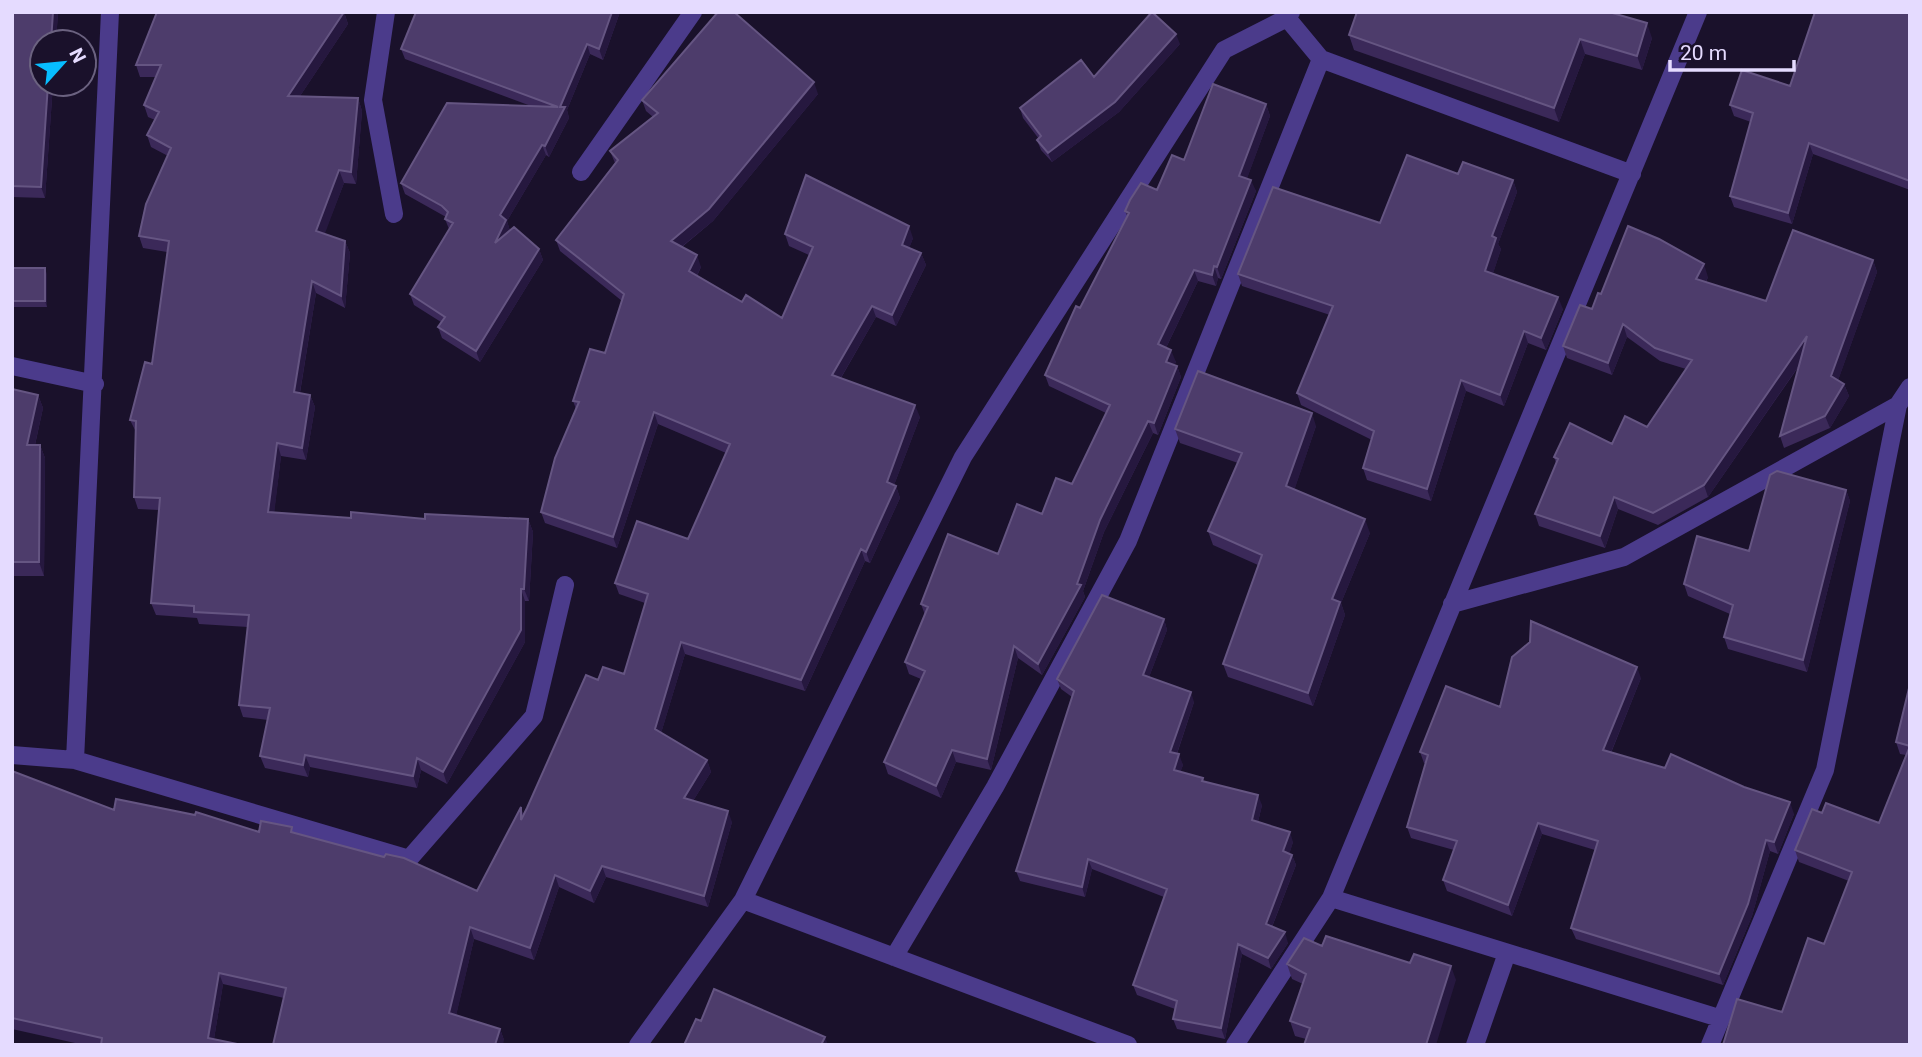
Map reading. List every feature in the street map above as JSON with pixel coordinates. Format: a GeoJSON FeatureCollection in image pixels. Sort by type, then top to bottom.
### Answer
{"type":"FeatureCollection","features":[{"type":"Feature","properties":{"kind":"street"},"geometry":{"type":"LineString","coordinates":[[75,760],[95,384],[110,12]]}},
{"type":"Feature","properties":{"kind":"street"},"geometry":{"type":"LineString","coordinates":[[386,12],[373,100],[394,214]]}},
{"type":"Feature","properties":{"kind":"street"},"geometry":{"type":"LineString","coordinates":[[581,172],[694,12]]}},
{"type":"Feature","properties":{"kind":"street"},"geometry":{"type":"LineString","coordinates":[[1235,1045],[1331,898],[1698,12]]}},
{"type":"Feature","properties":{"kind":"street"},"geometry":{"type":"LineString","coordinates":[[638,1045],[743,900],[962,457],[1224,50],[1289,15],[1321,59],[1632,174]]}},
{"type":"Feature","properties":{"kind":"street"},"geometry":{"type":"LineString","coordinates":[[894,957],[995,787],[1128,541],[1321,59]]}},
{"type":"Feature","properties":{"kind":"street"},"geometry":{"type":"LineString","coordinates":[[12,366],[95,384]]}},
{"type":"Feature","properties":{"kind":"street"},"geometry":{"type":"LineString","coordinates":[[1710,1045],[1719,1018],[1825,770],[1898,405],[1910,387]]}},
{"type":"Feature","properties":{"kind":"street"},"geometry":{"type":"LineString","coordinates":[[1452,604],[1624,556],[1898,405]]}},
{"type":"Feature","properties":{"kind":"street"},"geometry":{"type":"LineString","coordinates":[[12,755],[75,760],[409,859],[534,716],[565,585]]}},
{"type":"Feature","properties":{"kind":"street"},"geometry":{"type":"LineString","coordinates":[[1331,898],[1719,1018]]}},
{"type":"Feature","properties":{"kind":"street"},"geometry":{"type":"LineString","coordinates":[[743,900],[1128,1045]]}},
{"type":"Feature","properties":{"kind":"street"},"geometry":{"type":"LineString","coordinates":[[1475,1045],[1507,953]]}},
{"type":"Feature","properties":{"kind":"building"},"geometry":{"type":"Polygon","coordinates":[[[12,12],[53,12],[52,28],[28,28],[28,98],[47,98],[41,187],[12,186],[12,12]]]}},
{"type":"Feature","properties":{"kind":"building"},"geometry":{"type":"Polygon","coordinates":[[[157,12],[344,12],[288,96],[358,98],[351,172],[339,170],[316,231],[345,241],[341,296],[312,281],[294,392],[310,395],[302,448],[277,443],[268,512],[351,518],[351,512],[425,519],[425,514],[528,519],[524,589],[521,589],[521,630],[443,772],[417,758],[413,776],[305,755],[303,765],[260,756],[270,708],[239,705],[249,615],[194,612],[194,606],[151,603],[160,498],[134,497],[136,421],[130,420],[145,362],[152,364],[169,241],[139,236],[146,204],[171,148],[147,135],[159,112],[144,105],[161,65],[136,65],[157,12]]]}},
{"type":"Feature","properties":{"kind":"building"},"geometry":{"type":"Polygon","coordinates":[[[416,12],[612,12],[599,49],[587,44],[560,107],[565,107],[545,146],[542,145],[500,215],[506,220],[495,243],[514,227],[539,249],[476,351],[438,327],[445,317],[410,294],[453,223],[445,219],[448,212],[442,206],[401,183],[447,103],[558,107],[401,49],[416,12]]]}},
{"type":"Feature","properties":{"kind":"building"},"geometry":{"type":"Polygon","coordinates":[[[718,12],[734,12],[814,82],[709,209],[671,241],[697,255],[689,271],[742,302],[746,295],[782,318],[813,247],[785,234],[806,175],[909,226],[902,245],[921,253],[892,315],[872,306],[832,375],[915,405],[887,482],[896,486],[866,552],[861,549],[801,680],[681,642],[655,729],[707,760],[684,798],[728,811],[704,896],[602,866],[590,891],[555,875],[530,948],[470,927],[449,1013],[500,1029],[495,1045],[273,1045],[286,988],[219,973],[208,1038],[242,1045],[101,1045],[102,1038],[12,1018],[12,771],[114,810],[116,799],[195,815],[196,812],[259,832],[261,821],[292,827],[291,832],[384,857],[386,854],[404,858],[477,891],[521,807],[521,820],[586,675],[598,680],[603,667],[624,674],[648,594],[615,583],[637,521],[688,539],[730,444],[654,412],[613,537],[541,512],[555,458],[579,402],[573,401],[590,349],[605,353],[624,294],[556,240],[618,160],[610,151],[658,113],[642,100],[718,12]]]}},
{"type":"Feature","properties":{"kind":"building"},"geometry":{"type":"Polygon","coordinates":[[[1152,12],[1176,34],[1115,102],[1048,153],[1037,140],[1041,136],[1020,108],[1081,60],[1094,77],[1152,12]]]}},
{"type":"Feature","properties":{"kind":"building"},"geometry":{"type":"Polygon","coordinates":[[[1357,12],[1609,12],[1647,23],[1637,56],[1580,39],[1554,108],[1349,35],[1357,12]]]}},
{"type":"Feature","properties":{"kind":"building"},"geometry":{"type":"Polygon","coordinates":[[[1815,12],[1910,12],[1910,181],[1809,143],[1788,213],[1730,196],[1753,113],[1730,105],[1742,70],[1790,86],[1815,12]]]}},
{"type":"Feature","properties":{"kind":"building"},"geometry":{"type":"Polygon","coordinates":[[[1213,84],[1266,104],[1239,176],[1251,180],[1217,267],[1214,266],[1212,275],[1194,270],[1158,344],[1171,350],[1166,362],[1177,366],[1154,423],[1148,421],[1100,520],[1077,584],[1081,585],[1038,664],[1014,646],[987,759],[952,750],[936,786],[884,762],[925,671],[905,662],[928,607],[921,604],[948,534],[998,554],[1017,504],[1042,514],[1056,478],[1072,484],[1110,405],[1045,375],[1076,306],[1080,308],[1129,213],[1125,211],[1130,200],[1141,183],[1157,190],[1172,155],[1184,160],[1213,84]]]}},
{"type":"Feature","properties":{"kind":"building"},"geometry":{"type":"Polygon","coordinates":[[[1407,155],[1458,174],[1463,162],[1513,180],[1492,236],[1496,238],[1485,271],[1558,297],[1541,338],[1524,331],[1500,395],[1461,380],[1427,489],[1363,468],[1374,431],[1297,393],[1333,306],[1238,274],[1273,187],[1380,223],[1407,155]]]}},
{"type":"Feature","properties":{"kind":"building"},"geometry":{"type":"Polygon","coordinates":[[[1628,226],[1659,239],[1704,264],[1696,279],[1766,301],[1793,230],[1873,260],[1831,376],[1844,384],[1825,416],[1780,436],[1807,336],[1704,485],[1653,513],[1614,497],[1600,536],[1535,514],[1558,459],[1554,457],[1570,423],[1612,444],[1625,416],[1647,427],[1692,360],[1655,348],[1623,324],[1608,363],[1563,346],[1580,305],[1592,309],[1598,293],[1601,294],[1628,226]]]}},
{"type":"Feature","properties":{"kind":"building"},"geometry":{"type":"Polygon","coordinates":[[[12,268],[45,268],[45,301],[12,301],[12,268]]]}},
{"type":"Feature","properties":{"kind":"building"},"geometry":{"type":"Polygon","coordinates":[[[1198,371],[1312,413],[1286,486],[1365,519],[1332,599],[1340,602],[1308,693],[1223,664],[1262,555],[1208,531],[1242,453],[1175,429],[1198,371]]]}},
{"type":"Feature","properties":{"kind":"building"},"geometry":{"type":"Polygon","coordinates":[[[12,389],[38,395],[27,445],[40,445],[39,562],[12,562],[12,389]]]}},
{"type":"Feature","properties":{"kind":"building"},"geometry":{"type":"Polygon","coordinates":[[[1777,471],[1846,490],[1803,660],[1724,637],[1733,605],[1684,584],[1697,536],[1749,551],[1770,475],[1777,471]]]}},
{"type":"Feature","properties":{"kind":"building"},"geometry":{"type":"Polygon","coordinates":[[[1102,595],[1164,619],[1143,675],[1191,692],[1170,752],[1179,754],[1174,770],[1203,778],[1202,781],[1258,795],[1252,820],[1290,832],[1283,851],[1292,855],[1266,924],[1285,932],[1268,958],[1238,944],[1221,1028],[1173,1019],[1177,1001],[1133,985],[1167,889],[1088,859],[1082,887],[1016,871],[1074,691],[1057,679],[1102,595]]]}},
{"type":"Feature","properties":{"kind":"building"},"geometry":{"type":"Polygon","coordinates":[[[1531,621],[1637,667],[1603,750],[1665,768],[1671,754],[1744,787],[1790,802],[1774,842],[1766,840],[1748,904],[1719,974],[1571,928],[1598,841],[1538,823],[1508,905],[1443,880],[1457,841],[1407,827],[1428,755],[1420,752],[1446,686],[1500,707],[1512,657],[1530,642],[1531,621]]]}},
{"type":"Feature","properties":{"kind":"building"},"geometry":{"type":"Polygon","coordinates":[[[1910,684],[1910,746],[1896,742],[1910,684]]]}},
{"type":"Feature","properties":{"kind":"building"},"geometry":{"type":"Polygon","coordinates":[[[1910,746],[1910,1045],[1723,1045],[1737,999],[1782,1012],[1808,938],[1824,944],[1852,872],[1795,850],[1812,809],[1822,813],[1826,803],[1879,823],[1910,746]]]}},
{"type":"Feature","properties":{"kind":"building"},"geometry":{"type":"Polygon","coordinates":[[[1326,936],[1410,963],[1414,954],[1451,966],[1426,1045],[1304,1045],[1310,1028],[1290,1021],[1306,974],[1287,964],[1304,938],[1322,946],[1326,936]]]}},
{"type":"Feature","properties":{"kind":"building"},"geometry":{"type":"Polygon","coordinates":[[[714,989],[825,1037],[821,1045],[684,1045],[696,1019],[701,1021],[714,989]]]}}]}
